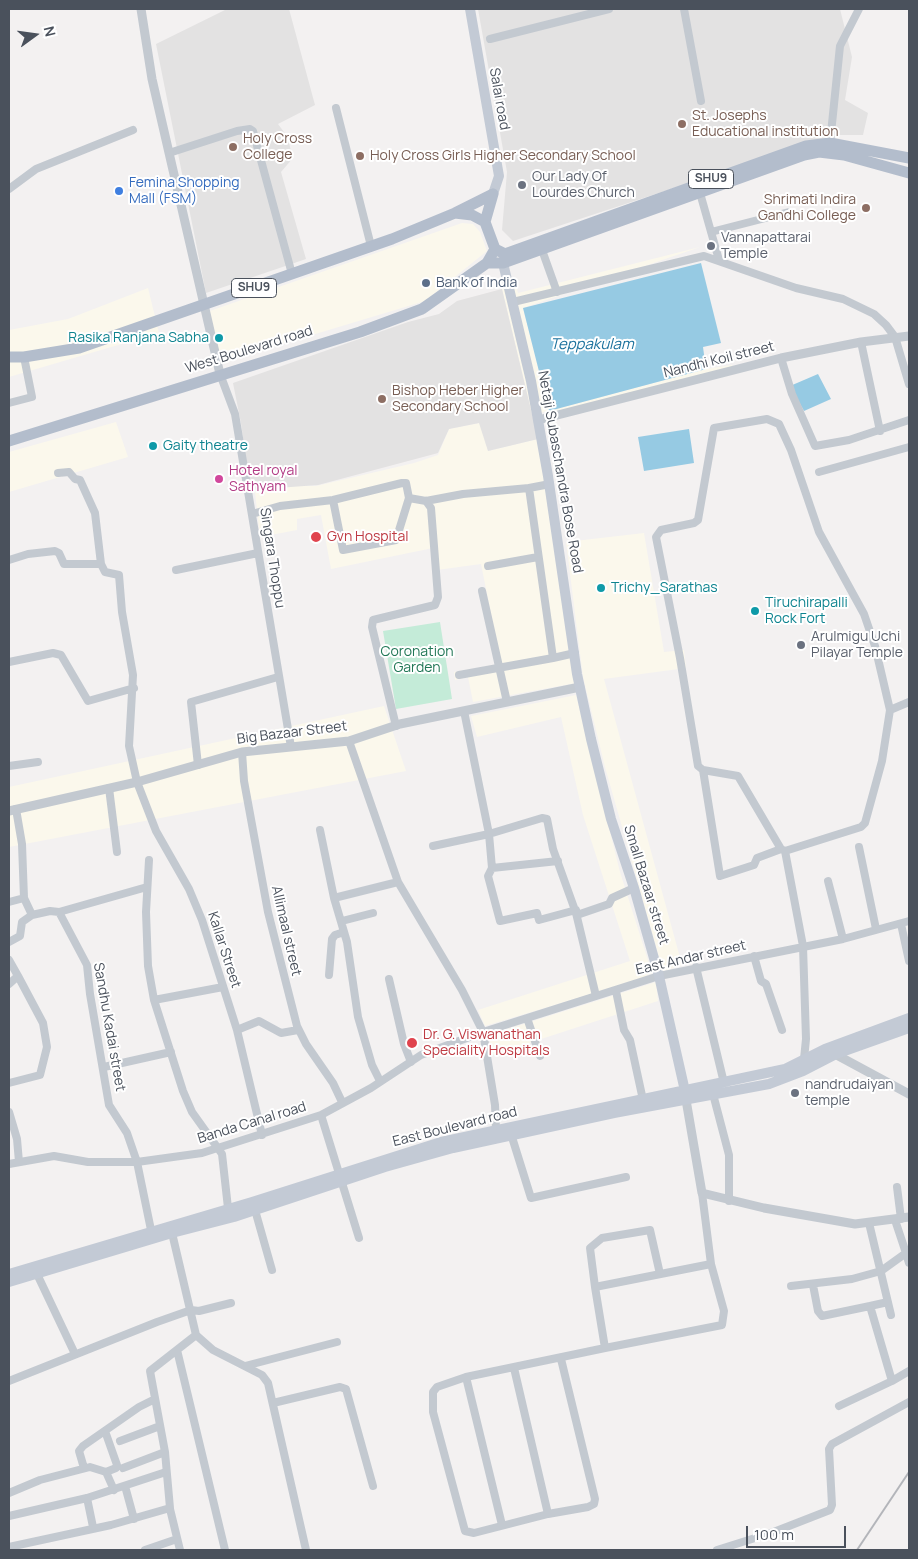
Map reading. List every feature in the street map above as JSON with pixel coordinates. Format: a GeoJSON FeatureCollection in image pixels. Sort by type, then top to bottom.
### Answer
{"type":"FeatureCollection","features":[{"type":"Feature","properties":{"kind":"main road","name":"Salai road"},"geometry":{"type":"LineString","coordinates":[[470,9],[499,176],[493,194]]}},
{"type":"Feature","properties":{"kind":"main road","name":"SHU9"},"geometry":{"type":"LineString","coordinates":[[495,248],[505,254],[806,146],[830,143],[887,152]]}},
{"type":"Feature","properties":{"kind":"main road","name":"SHU9"},"geometry":{"type":"LineString","coordinates":[[487,263],[503,263],[542,250],[819,152],[831,152],[883,165],[909,174]]}},
{"type":"Feature","properties":{"kind":"main road"},"geometry":{"type":"LineString","coordinates":[[883,165],[887,152],[909,158]]}},
{"type":"Feature","properties":{"kind":"main road","name":"SHU9"},"geometry":{"type":"LineString","coordinates":[[9,357],[24,358],[79,348],[204,306],[371,246],[455,213],[493,194]]}},
{"type":"Feature","properties":{"kind":"main road"},"geometry":{"type":"LineString","coordinates":[[487,263],[495,248],[485,222],[493,194]]}},
{"type":"Feature","properties":{"kind":"main road"},"geometry":{"type":"LineString","coordinates":[[455,213],[472,214],[485,222]]}},
{"type":"Feature","properties":{"kind":"main road","name":"West Boulevard road"},"geometry":{"type":"LineString","coordinates":[[9,441],[360,332],[422,309],[487,263]]}},
{"type":"Feature","properties":{"kind":"main road","name":"Netaji Subaschandra Bose Road"},"geometry":{"type":"LineString","coordinates":[[503,263],[513,302],[550,484],[580,687]]}},
{"type":"Feature","properties":{"kind":"main road","name":"Small Bazaar street"},"geometry":{"type":"LineString","coordinates":[[580,687],[611,819],[634,888],[659,976],[686,1095]]}},
{"type":"Feature","properties":{"kind":"main road","name":"East Boulevard road"},"geometry":{"type":"LineString","coordinates":[[9,1274],[151,1230],[340,1179],[408,1151],[496,1130],[643,1100],[686,1095],[724,1083],[785,1069],[825,1049],[909,1018]]}},
{"type":"Feature","properties":{"kind":"main road"},"geometry":{"type":"LineString","coordinates":[[9,1282],[255,1210],[340,1179],[511,1134],[686,1095],[712,1094],[769,1084],[803,1071],[836,1054],[909,1028]]}},
{"type":"Feature","properties":{"kind":"street"},"geometry":{"type":"LineString","coordinates":[[141,9],[152,79],[220,374]]}},
{"type":"Feature","properties":{"kind":"street"},"geometry":{"type":"LineString","coordinates":[[490,38],[609,9]]}},
{"type":"Feature","properties":{"kind":"street"},"geometry":{"type":"LineString","coordinates":[[684,9],[700,101]]}},
{"type":"Feature","properties":{"kind":"street"},"geometry":{"type":"LineString","coordinates":[[830,143],[840,46],[859,9]]}},
{"type":"Feature","properties":{"kind":"street"},"geometry":{"type":"LineString","coordinates":[[336,108],[371,246]]}},
{"type":"Feature","properties":{"kind":"street"},"geometry":{"type":"LineString","coordinates":[[169,153],[237,131],[250,129],[253,131],[292,274]]}},
{"type":"Feature","properties":{"kind":"street"},"geometry":{"type":"LineString","coordinates":[[9,188],[36,169],[133,130]]}},
{"type":"Feature","properties":{"kind":"street"},"geometry":{"type":"LineString","coordinates":[[700,193],[719,260]]}},
{"type":"Feature","properties":{"kind":"street"},"geometry":{"type":"LineString","coordinates":[[711,232],[790,212]]}},
{"type":"Feature","properties":{"kind":"street"},"geometry":{"type":"LineString","coordinates":[[542,250],[557,292]]}},
{"type":"Feature","properties":{"kind":"street"},"geometry":{"type":"LineString","coordinates":[[513,302],[704,256],[796,288],[843,299],[874,314],[895,337],[909,384]]}},
{"type":"Feature","properties":{"kind":"street","name":"Nandhi Koil street"},"geometry":{"type":"LineString","coordinates":[[538,420],[781,358],[862,342],[909,336]]}},
{"type":"Feature","properties":{"kind":"street"},"geometry":{"type":"LineString","coordinates":[[862,342],[880,431]]}},
{"type":"Feature","properties":{"kind":"street"},"geometry":{"type":"LineString","coordinates":[[9,403],[32,398],[24,358]]}},
{"type":"Feature","properties":{"kind":"street"},"geometry":{"type":"LineString","coordinates":[[781,358],[792,394],[815,446],[849,440],[909,420]]}},
{"type":"Feature","properties":{"kind":"street","name":"Singara Thoppu"},"geometry":{"type":"LineString","coordinates":[[220,374],[235,414],[291,747]]}},
{"type":"Feature","properties":{"kind":"street"},"geometry":{"type":"LineString","coordinates":[[703,770],[720,876],[754,865],[758,858],[783,850],[860,828],[865,823],[882,761],[890,710],[876,646],[864,614],[819,532],[791,450],[779,424],[767,419],[716,426],[712,431],[698,520],[661,530],[656,536],[698,766],[703,770],[738,776],[783,850],[803,946],[806,1039],[804,1059]]}},
{"type":"Feature","properties":{"kind":"street"},"geometry":{"type":"LineString","coordinates":[[819,472],[909,447]]}},
{"type":"Feature","properties":{"kind":"street"},"geometry":{"type":"LineString","coordinates":[[9,560],[28,554],[55,551],[59,553],[64,564],[101,564],[95,513],[80,480],[74,479],[69,472],[58,473]]}},
{"type":"Feature","properties":{"kind":"street"},"geometry":{"type":"LineString","coordinates":[[252,514],[280,506],[334,500],[406,482],[409,498],[396,540],[343,550],[334,500]]}},
{"type":"Feature","properties":{"kind":"street"},"geometry":{"type":"LineString","coordinates":[[409,498],[426,501],[463,494],[529,488],[550,484]]}},
{"type":"Feature","properties":{"kind":"street"},"geometry":{"type":"LineString","coordinates":[[529,488],[553,658]]}},
{"type":"Feature","properties":{"kind":"street"},"geometry":{"type":"LineString","coordinates":[[396,726],[372,626],[374,620],[435,604],[438,597],[431,508],[426,501]]}},
{"type":"Feature","properties":{"kind":"street"},"geometry":{"type":"LineString","coordinates":[[176,570],[258,553]]}},
{"type":"Feature","properties":{"kind":"street"},"geometry":{"type":"LineString","coordinates":[[488,566],[538,557]]}},
{"type":"Feature","properties":{"kind":"street","name":"Kallar Street"},"geometry":{"type":"LineString","coordinates":[[101,564],[105,572],[118,573],[119,575],[122,612],[134,688],[129,746],[137,782],[156,832],[188,889],[202,920],[237,1030],[262,1135]]}},
{"type":"Feature","properties":{"kind":"street"},"geometry":{"type":"LineString","coordinates":[[482,591],[507,702]]}},
{"type":"Feature","properties":{"kind":"street"},"geometry":{"type":"LineString","coordinates":[[9,662],[53,653],[61,655],[88,701],[134,688]]}},
{"type":"Feature","properties":{"kind":"street"},"geometry":{"type":"LineString","coordinates":[[459,675],[575,653]]}},
{"type":"Feature","properties":{"kind":"street"},"geometry":{"type":"LineString","coordinates":[[198,765],[191,702],[278,677]]}},
{"type":"Feature","properties":{"kind":"street","name":"Big Bazaar Street"},"geometry":{"type":"LineString","coordinates":[[12,810],[137,782],[242,752],[349,741],[396,726],[580,687]]}},
{"type":"Feature","properties":{"kind":"street"},"geometry":{"type":"LineString","coordinates":[[890,710],[909,702]]}},
{"type":"Feature","properties":{"kind":"street"},"geometry":{"type":"LineString","coordinates":[[464,711],[488,834],[492,868],[488,876],[500,921],[537,913],[539,920],[576,913],[609,904],[612,898],[634,888]]}},
{"type":"Feature","properties":{"kind":"street"},"geometry":{"type":"LineString","coordinates":[[349,741],[398,882],[462,990],[483,1032],[495,1105],[496,1130]]}},
{"type":"Feature","properties":{"kind":"street","name":"Allimaal street"},"geometry":{"type":"LineString","coordinates":[[242,752],[244,781],[268,912],[276,950],[298,1030],[333,1083],[342,1102]]}},
{"type":"Feature","properties":{"kind":"street"},"geometry":{"type":"LineString","coordinates":[[9,766],[38,762]]}},
{"type":"Feature","properties":{"kind":"street"},"geometry":{"type":"LineString","coordinates":[[108,788],[117,852]]}},
{"type":"Feature","properties":{"kind":"street"},"geometry":{"type":"LineString","coordinates":[[12,810],[22,844],[24,898],[32,915]]}},
{"type":"Feature","properties":{"kind":"street"},"geometry":{"type":"LineString","coordinates":[[433,846],[488,834],[545,818],[548,821],[558,861],[576,913],[596,996]]}},
{"type":"Feature","properties":{"kind":"street"},"geometry":{"type":"LineString","coordinates":[[320,830],[334,898],[342,921],[358,1018],[372,1065],[380,1081]]}},
{"type":"Feature","properties":{"kind":"street"},"geometry":{"type":"LineString","coordinates":[[859,847],[876,930]]}},
{"type":"Feature","properties":{"kind":"street"},"geometry":{"type":"LineString","coordinates":[[149,860],[147,886],[148,966],[154,1000],[192,1112],[222,1154],[228,1208]]}},
{"type":"Feature","properties":{"kind":"street"},"geometry":{"type":"LineString","coordinates":[[492,868],[558,861]]}},
{"type":"Feature","properties":{"kind":"street"},"geometry":{"type":"LineString","coordinates":[[828,881],[843,939]]}},
{"type":"Feature","properties":{"kind":"street"},"geometry":{"type":"LineString","coordinates":[[334,898],[398,882]]}},
{"type":"Feature","properties":{"kind":"street"},"geometry":{"type":"LineString","coordinates":[[9,942],[22,935],[22,922],[32,915],[50,911],[59,912],[147,886]]}},
{"type":"Feature","properties":{"kind":"street"},"geometry":{"type":"LineString","coordinates":[[9,902],[24,898]]}},
{"type":"Feature","properties":{"kind":"street","name":"Sandhu Kadai street"},"geometry":{"type":"LineString","coordinates":[[59,912],[87,965],[90,994],[110,1107],[126,1130],[137,1162],[151,1230]]}},
{"type":"Feature","properties":{"kind":"street"},"geometry":{"type":"LineString","coordinates":[[342,921],[373,913]]}},
{"type":"Feature","properties":{"kind":"street","name":"East Andar street"},"geometry":{"type":"LineString","coordinates":[[483,1032],[659,976],[696,967],[843,939],[909,921]]}},
{"type":"Feature","properties":{"kind":"street"},"geometry":{"type":"LineString","coordinates":[[901,924],[909,961]]}},
{"type":"Feature","properties":{"kind":"street"},"geometry":{"type":"LineString","coordinates":[[329,975],[332,939],[334,935],[344,932]]}},
{"type":"Feature","properties":{"kind":"street"},"geometry":{"type":"LineString","coordinates":[[754,956],[760,982],[766,984],[782,1030]]}},
{"type":"Feature","properties":{"kind":"street"},"geometry":{"type":"LineString","coordinates":[[9,960],[43,1023],[48,1038],[40,1075],[9,1083]]}},
{"type":"Feature","properties":{"kind":"street"},"geometry":{"type":"LineString","coordinates":[[696,967],[724,1083]]}},
{"type":"Feature","properties":{"kind":"street"},"geometry":{"type":"LineString","coordinates":[[9,984],[18,976]]}},
{"type":"Feature","properties":{"kind":"street"},"geometry":{"type":"LineString","coordinates":[[389,979],[404,1044],[411,1062]]}},
{"type":"Feature","properties":{"kind":"street"},"geometry":{"type":"LineString","coordinates":[[154,1000],[223,987]]}},
{"type":"Feature","properties":{"kind":"street"},"geometry":{"type":"LineString","coordinates":[[616,991],[624,1030],[630,1040],[643,1100]]}},
{"type":"Feature","properties":{"kind":"street"},"geometry":{"type":"LineString","coordinates":[[527,1018],[540,1056]]}},
{"type":"Feature","properties":{"kind":"street"},"geometry":{"type":"LineString","coordinates":[[237,1030],[259,1021],[281,1032],[298,1030]]}},
{"type":"Feature","properties":{"kind":"street","name":"Banda Canal road"},"geometry":{"type":"LineString","coordinates":[[9,1164],[54,1156],[88,1162],[137,1162],[218,1149],[321,1114],[366,1091],[421,1055],[483,1032]]}},
{"type":"Feature","properties":{"kind":"street"},"geometry":{"type":"LineString","coordinates":[[825,1049],[909,1094]]}},
{"type":"Feature","properties":{"kind":"street"},"geometry":{"type":"LineString","coordinates":[[104,1067],[171,1052]]}},
{"type":"Feature","properties":{"kind":"street"},"geometry":{"type":"LineString","coordinates":[[712,1094],[729,1154],[728,1201]]}},
{"type":"Feature","properties":{"kind":"street"},"geometry":{"type":"LineString","coordinates":[[561,1359],[595,1500],[590,1507],[548,1514],[471,1533],[463,1528],[433,1412],[431,1399],[437,1387],[466,1377],[722,1325],[724,1311],[711,1264],[686,1095]]}},
{"type":"Feature","properties":{"kind":"street"},"geometry":{"type":"LineString","coordinates":[[9,1112],[17,1139],[19,1162]]}},
{"type":"Feature","properties":{"kind":"street"},"geometry":{"type":"LineString","coordinates":[[321,1114],[359,1238]]}},
{"type":"Feature","properties":{"kind":"street"},"geometry":{"type":"LineString","coordinates":[[511,1134],[531,1198],[626,1177]]}},
{"type":"Feature","properties":{"kind":"street"},"geometry":{"type":"LineString","coordinates":[[897,1187],[909,1263]]}},
{"type":"Feature","properties":{"kind":"street"},"geometry":{"type":"LineString","coordinates":[[702,1193],[728,1201],[854,1224],[869,1224],[902,1219]]}},
{"type":"Feature","properties":{"kind":"street"},"geometry":{"type":"LineString","coordinates":[[255,1210],[272,1270]]}},
{"type":"Feature","properties":{"kind":"street"},"geometry":{"type":"LineString","coordinates":[[869,1224],[891,1315]]}},
{"type":"Feature","properties":{"kind":"street"},"geometry":{"type":"LineString","coordinates":[[605,1348],[589,1253],[592,1244],[602,1238],[649,1230],[652,1233],[660,1274]]}},
{"type":"Feature","properties":{"kind":"street"},"geometry":{"type":"LineString","coordinates":[[172,1233],[196,1335],[213,1350],[262,1375],[268,1383],[306,1550]]}},
{"type":"Feature","properties":{"kind":"street"},"geometry":{"type":"LineString","coordinates":[[791,1286],[812,1285],[880,1272],[906,1253]]}},
{"type":"Feature","properties":{"kind":"street"},"geometry":{"type":"LineString","coordinates":[[595,1287],[711,1264]]}},
{"type":"Feature","properties":{"kind":"street"},"geometry":{"type":"LineString","coordinates":[[37,1274],[75,1354]]}},
{"type":"Feature","properties":{"kind":"street"},"geometry":{"type":"LineString","coordinates":[[812,1285],[818,1311],[822,1316],[888,1302]]}},
{"type":"Feature","properties":{"kind":"street"},"geometry":{"type":"LineString","coordinates":[[9,1381],[191,1310],[199,1311],[231,1303]]}},
{"type":"Feature","properties":{"kind":"street"},"geometry":{"type":"LineString","coordinates":[[870,1306],[892,1381]]}},
{"type":"Feature","properties":{"kind":"street"},"geometry":{"type":"LineString","coordinates":[[180,1550],[170,1509],[165,1452],[150,1372],[152,1368],[196,1335]]}},
{"type":"Feature","properties":{"kind":"street"},"geometry":{"type":"LineString","coordinates":[[245,1366],[337,1342]]}},
{"type":"Feature","properties":{"kind":"street"},"geometry":{"type":"LineString","coordinates":[[178,1350],[225,1550]]}},
{"type":"Feature","properties":{"kind":"street"},"geometry":{"type":"LineString","coordinates":[[262,1375],[270,1360]]}},
{"type":"Feature","properties":{"kind":"street"},"geometry":{"type":"LineString","coordinates":[[514,1368],[548,1514]]}},
{"type":"Feature","properties":{"kind":"street"},"geometry":{"type":"LineString","coordinates":[[838,1406],[909,1371]]}},
{"type":"Feature","properties":{"kind":"street"},"geometry":{"type":"LineString","coordinates":[[466,1377],[502,1525]]}},
{"type":"Feature","properties":{"kind":"street"},"geometry":{"type":"LineString","coordinates":[[273,1403],[340,1387],[346,1389],[373,1486]]}},
{"type":"Feature","properties":{"kind":"street"},"geometry":{"type":"LineString","coordinates":[[84,1468],[80,1451],[139,1407],[156,1399]]}},
{"type":"Feature","properties":{"kind":"street"},"geometry":{"type":"LineString","coordinates":[[717,1550],[771,1533],[830,1510],[832,1505],[829,1449],[832,1444],[909,1402]]}},
{"type":"Feature","properties":{"kind":"street"},"geometry":{"type":"LineString","coordinates":[[120,1441],[160,1426]]}},
{"type":"Feature","properties":{"kind":"street"},"geometry":{"type":"LineString","coordinates":[[9,1493],[40,1480],[84,1468],[93,1467],[106,1472],[116,1468],[117,1465],[105,1431]]}},
{"type":"Feature","properties":{"kind":"street"},"geometry":{"type":"LineString","coordinates":[[123,1468],[165,1452]]}},
{"type":"Feature","properties":{"kind":"street"},"geometry":{"type":"LineString","coordinates":[[106,1472],[114,1490]]}},
{"type":"Feature","properties":{"kind":"street"},"geometry":{"type":"LineString","coordinates":[[9,1516],[87,1498],[166,1472]]}},
{"type":"Feature","properties":{"kind":"street"},"geometry":{"type":"LineString","coordinates":[[125,1486],[134,1519]]}},
{"type":"Feature","properties":{"kind":"street"},"geometry":{"type":"LineString","coordinates":[[87,1498],[93,1527]]}},
{"type":"Feature","properties":{"kind":"street"},"geometry":{"type":"LineString","coordinates":[[9,1547],[170,1509]]}},
{"type":"Feature","properties":{"kind":"street"},"geometry":{"type":"LineString","coordinates":[[145,1550],[177,1539]]}},
{"type":"Feature","properties":{"kind":"shaded area","name":"Holy Cross College"},"geometry":{"type":"Polygon","coordinates":[[[227,9],[289,9],[315,105],[278,124],[287,136],[293,158],[281,172],[306,259],[206,293],[156,44],[227,9]]]}},
{"type":"Feature","properties":{"kind":"shaded area","name":"St. Josephs Educational institution"},"geometry":{"type":"Polygon","coordinates":[[[478,9],[840,9],[852,57],[845,100],[868,113],[863,135],[835,135],[513,241],[502,230],[507,172],[478,9]]]}},
{"type":"Feature","properties":{"kind":"shaded area"},"geometry":{"type":"Polygon","coordinates":[[[462,223],[473,224],[480,232],[487,251],[425,301],[219,363],[207,312],[462,223]]]}},
{"type":"Feature","properties":{"kind":"shaded area"},"geometry":{"type":"Polygon","coordinates":[[[700,247],[523,308],[549,411],[706,369],[732,365],[734,374],[551,420],[548,411],[532,415],[502,289],[516,285],[518,293],[700,247]]]}},
{"type":"Feature","properties":{"kind":"shaded area"},"geometry":{"type":"Polygon","coordinates":[[[148,288],[159,333],[9,377],[9,330],[68,319],[148,288]]]}},
{"type":"Feature","properties":{"kind":"shaded area","name":"Bishop Heber Higher Secondary School"},"geometry":{"type":"Polygon","coordinates":[[[502,289],[538,439],[488,451],[479,423],[449,429],[438,453],[318,485],[250,490],[241,423],[233,383],[408,322],[439,314],[457,301],[502,289]]]}},
{"type":"Feature","properties":{"kind":"shaded area"},"geometry":{"type":"Polygon","coordinates":[[[116,422],[128,457],[9,492],[9,452],[116,422]]]}},
{"type":"Feature","properties":{"kind":"shaded area"},"geometry":{"type":"Polygon","coordinates":[[[480,423],[488,451],[538,439],[569,652],[576,683],[473,702],[468,677],[455,680],[454,672],[501,664],[481,564],[437,570],[433,548],[331,569],[321,515],[297,519],[297,530],[260,537],[255,492],[270,485],[316,486],[414,463],[438,455],[449,429],[480,423]]]}},
{"type":"Feature","properties":{"kind":"shaded area"},"geometry":{"type":"Polygon","coordinates":[[[644,533],[664,652],[684,650],[686,668],[604,679],[682,965],[663,971],[605,767],[583,677],[566,542],[644,533]]]}},
{"type":"Feature","properties":{"kind":"shaded area"},"geometry":{"type":"Polygon","coordinates":[[[576,695],[620,872],[652,973],[637,980],[485,1026],[478,1010],[630,961],[583,815],[561,717],[477,737],[471,716],[576,695]]]}},
{"type":"Feature","properties":{"kind":"shaded area"},"geometry":{"type":"Polygon","coordinates":[[[384,706],[406,771],[9,847],[9,787],[384,706]]]}},
{"type":"Feature","properties":{"kind":"shaded area"},"geometry":{"type":"Polygon","coordinates":[[[656,982],[658,1001],[492,1055],[489,1035],[656,982]]]}},
{"type":"Feature","properties":{"kind":"green space","name":"Coronation Garden"},"geometry":{"type":"Polygon","coordinates":[[[440,622],[452,699],[396,709],[383,631],[440,622]]]}},
{"type":"Feature","properties":{"kind":"water","name":"Teppakulam"},"geometry":{"type":"Polygon","coordinates":[[[701,263],[721,343],[703,347],[706,369],[549,411],[523,308],[701,263]]]}},
{"type":"Feature","properties":{"kind":"water"},"geometry":{"type":"Polygon","coordinates":[[[818,374],[831,399],[804,411],[790,386],[818,374]]]}},
{"type":"Feature","properties":{"kind":"water"},"geometry":{"type":"Polygon","coordinates":[[[689,429],[694,463],[644,471],[638,437],[689,429]]]}},
{"type":"Feature","properties":{"kind":"railway"},"geometry":{"type":"LineString","coordinates":[[857,1550],[909,1472]]}},
{"type":"Feature","properties":{"kind":"place","name":"St. Josephs Educational institution"},"geometry":{"type":"Point","coordinates":[682,124]}},
{"type":"Feature","properties":{"kind":"place","name":"Holy Cross College"},"geometry":{"type":"Point","coordinates":[233,147]}},
{"type":"Feature","properties":{"kind":"place","name":"Holy Cross Girls Higher Secondary School"},"geometry":{"type":"Point","coordinates":[360,156]}},
{"type":"Feature","properties":{"kind":"place","name":"Our Lady Of Lourdes Church"},"geometry":{"type":"Point","coordinates":[522,185]}},
{"type":"Feature","properties":{"kind":"place","name":"Femina Shopping Mall (FSM)"},"geometry":{"type":"Point","coordinates":[119,191]}},
{"type":"Feature","properties":{"kind":"place","name":"Shrimati Indira Gandhi College"},"geometry":{"type":"Point","coordinates":[866,208]}},
{"type":"Feature","properties":{"kind":"place","name":"Vannapattarai Temple"},"geometry":{"type":"Point","coordinates":[711,246]}},
{"type":"Feature","properties":{"kind":"place","name":"Bank of India"},"geometry":{"type":"Point","coordinates":[426,283]}},
{"type":"Feature","properties":{"kind":"place","name":"Rasika Ranjana Sabha"},"geometry":{"type":"Point","coordinates":[219,338]}},
{"type":"Feature","properties":{"kind":"place","name":"Bishop Heber Higher Secondary School"},"geometry":{"type":"Point","coordinates":[382,399]}},
{"type":"Feature","properties":{"kind":"place","name":"Gaity theatre"},"geometry":{"type":"Point","coordinates":[153,446]}},
{"type":"Feature","properties":{"kind":"place","name":"Hotel royal Sathyam"},"geometry":{"type":"Point","coordinates":[219,479]}},
{"type":"Feature","properties":{"kind":"place","name":"Gvn Hospital"},"geometry":{"type":"Point","coordinates":[316,537]}},
{"type":"Feature","properties":{"kind":"place","name":"Trichy_Sarathas"},"geometry":{"type":"Point","coordinates":[601,588]}},
{"type":"Feature","properties":{"kind":"place","name":"Tiruchirapalli Rock Fort"},"geometry":{"type":"Point","coordinates":[755,611]}},
{"type":"Feature","properties":{"kind":"place","name":"Arulmigu Uchi Pilayar Temple"},"geometry":{"type":"Point","coordinates":[801,645]}},
{"type":"Feature","properties":{"kind":"place","name":"Dr. G. Viswanathan Speciality Hospitals"},"geometry":{"type":"Point","coordinates":[412,1043]}},
{"type":"Feature","properties":{"kind":"place","name":"nandrudaiyan temple"},"geometry":{"type":"Point","coordinates":[795,1093]}}]}
